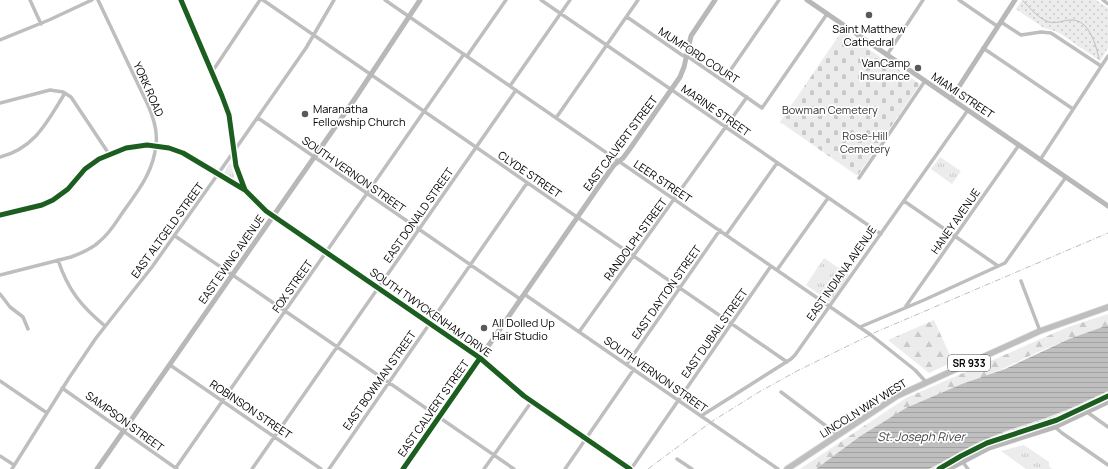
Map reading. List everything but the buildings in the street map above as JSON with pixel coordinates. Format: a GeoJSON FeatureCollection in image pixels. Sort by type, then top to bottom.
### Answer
{"type":"FeatureCollection","features":[{"type":"Feature","properties":{"kind":"main road","name":"LINCOLN WAY WEST"},"geometry":{"type":"LineString","coordinates":[[787,469],[897,396],[1040,331],[1108,307]]}},
{"type":"Feature","properties":{"kind":"street"},"geometry":{"type":"LineString","coordinates":[[30,0],[41,24]]}},
{"type":"Feature","properties":{"kind":"street"},"geometry":{"type":"LineString","coordinates":[[0,40],[41,24],[92,0]]}},
{"type":"Feature","properties":{"kind":"street","name":"YORK ROAD"},"geometry":{"type":"LineString","coordinates":[[0,275],[71,257],[86,251],[105,237],[146,179],[152,164],[156,146],[156,127],[151,111],[98,0]]}},
{"type":"Feature","properties":{"kind":"street"},"geometry":{"type":"LineString","coordinates":[[181,0],[229,115],[233,153],[245,190]]}},
{"type":"Feature","properties":{"kind":"street"},"geometry":{"type":"LineString","coordinates":[[212,72],[262,0]]}},
{"type":"Feature","properties":{"kind":"street","name":"CLYDE STREET"},"geometry":{"type":"LineString","coordinates":[[262,0],[787,362]]}},
{"type":"Feature","properties":{"kind":"street","name":"EAST ALTGELD STREET"},"geometry":{"type":"LineString","coordinates":[[13,467],[62,388],[105,326],[133,293],[258,118],[313,35],[334,0]]}},
{"type":"Feature","properties":{"kind":"street","name":"LEER STREET"},"geometry":{"type":"LineString","coordinates":[[385,0],[860,327],[915,370],[926,382]]}},
{"type":"Feature","properties":{"kind":"street","name":"EAST EWING AVENUE"},"geometry":{"type":"LineString","coordinates":[[97,469],[274,216],[371,75],[420,0]]}},
{"type":"Feature","properties":{"kind":"street","name":"FOX STREET"},"geometry":{"type":"LineString","coordinates":[[176,469],[424,111],[506,0]]}},
{"type":"Feature","properties":{"kind":"street","name":"MARINE STREET"},"geometry":{"type":"LineString","coordinates":[[541,0],[881,234]]}},
{"type":"Feature","properties":{"kind":"street"},"geometry":{"type":"LineString","coordinates":[[510,86],[570,0]]}},
{"type":"Feature","properties":{"kind":"street"},"geometry":{"type":"LineString","coordinates":[[556,118],[638,0]]}},
{"type":"Feature","properties":{"kind":"street","name":"EAST CALVERT STREET"},"geometry":{"type":"LineString","coordinates":[[403,469],[608,174],[618,161],[630,150],[672,90],[682,72],[689,43],[694,30],[715,0]]}},
{"type":"Feature","properties":{"kind":"street"},"geometry":{"type":"LineString","coordinates":[[723,81],[779,0]]}},
{"type":"Feature","properties":{"kind":"street","name":"MIAMI STREET"},"geometry":{"type":"LineString","coordinates":[[807,0],[1108,206]]}},
{"type":"Feature","properties":{"kind":"street"},"geometry":{"type":"LineString","coordinates":[[887,55],[923,0]]}},
{"type":"Feature","properties":{"kind":"street"},"geometry":{"type":"LineString","coordinates":[[959,0],[999,24],[1021,35],[1041,32],[1054,35],[1101,66]]}},
{"type":"Feature","properties":{"kind":"street"},"geometry":{"type":"LineString","coordinates":[[951,99],[1015,0]]}},
{"type":"Feature","properties":{"kind":"street"},"geometry":{"type":"LineString","coordinates":[[1103,0],[1108,4]]}},
{"type":"Feature","properties":{"kind":"street","name":"MUMFORD COURT"},"geometry":{"type":"LineString","coordinates":[[627,17],[762,108],[827,14]]}},
{"type":"Feature","properties":{"kind":"street"},"geometry":{"type":"LineString","coordinates":[[984,48],[1073,109]]}},
{"type":"Feature","properties":{"kind":"street"},"geometry":{"type":"LineString","coordinates":[[1040,160],[1108,56]]}},
{"type":"Feature","properties":{"kind":"street"},"geometry":{"type":"LineString","coordinates":[[859,178],[925,81]]}},
{"type":"Feature","properties":{"kind":"street"},"geometry":{"type":"LineString","coordinates":[[0,103],[50,90],[59,90],[66,93],[78,106],[108,154]]}},
{"type":"Feature","properties":{"kind":"street","name":"EAST DONALD STREET"},"geometry":{"type":"LineString","coordinates":[[252,469],[516,90]]}},
{"type":"Feature","properties":{"kind":"street"},"geometry":{"type":"LineString","coordinates":[[0,157],[16,152],[35,138],[66,93]]}},
{"type":"Feature","properties":{"kind":"street","name":"RANDOLPH STREET"},"geometry":{"type":"LineString","coordinates":[[580,332],[747,97]]}},
{"type":"Feature","properties":{"kind":"street","name":"EAST INDIANA AVENUE"},"geometry":{"type":"LineString","coordinates":[[701,416],[796,355],[968,110]]}},
{"type":"Feature","properties":{"kind":"street","name":"SOUTH VERNON STREET"},"geometry":{"type":"LineString","coordinates":[[258,118],[520,300]]}},
{"type":"Feature","properties":{"kind":"street","name":"HANEY AVENUE"},"geometry":{"type":"LineString","coordinates":[[905,306],[1019,145]]}},
{"type":"Feature","properties":{"kind":"street"},"geometry":{"type":"LineString","coordinates":[[0,215],[42,205],[54,200],[68,189],[88,166],[108,154],[126,148],[156,146],[169,148],[183,153],[218,174]]}},
{"type":"Feature","properties":{"kind":"street"},"geometry":{"type":"LineString","coordinates":[[726,235],[777,163]]}},
{"type":"Feature","properties":{"kind":"street","name":"SOUTH TWYCKENHAM DRIVE"},"geometry":{"type":"LineString","coordinates":[[218,174],[245,190],[259,205],[274,216],[480,358],[491,366],[507,382],[532,401],[630,469]]}},
{"type":"Feature","properties":{"kind":"street"},"geometry":{"type":"LineString","coordinates":[[860,327],[1005,263],[1066,178]]}},
{"type":"Feature","properties":{"kind":"street","name":"EAST BOWMAN STREET"},"geometry":{"type":"LineString","coordinates":[[329,469],[527,183]]}},
{"type":"Feature","properties":{"kind":"street"},"geometry":{"type":"LineString","coordinates":[[777,270],[828,198]]}},
{"type":"Feature","properties":{"kind":"street"},"geometry":{"type":"LineString","coordinates":[[904,202],[998,266]]}},
{"type":"Feature","properties":{"kind":"street","name":"EAST DAYTON STREET"},"geometry":{"type":"LineString","coordinates":[[627,364],[720,230]]}},
{"type":"Feature","properties":{"kind":"street"},"geometry":{"type":"LineString","coordinates":[[174,236],[514,469]]}},
{"type":"Feature","properties":{"kind":"street"},"geometry":{"type":"LineString","coordinates":[[58,260],[65,280],[74,296],[89,313],[105,326]]}},
{"type":"Feature","properties":{"kind":"street","name":"EAST DUBAIL STREET"},"geometry":{"type":"LineString","coordinates":[[630,469],[771,266]]}},
{"type":"Feature","properties":{"kind":"street"},"geometry":{"type":"LineString","coordinates":[[1021,281],[1040,331]]}},
{"type":"Feature","properties":{"kind":"street"},"geometry":{"type":"LineString","coordinates":[[0,294],[10,307],[23,317],[28,329]]}},
{"type":"Feature","properties":{"kind":"street","name":"SOUTH VERNON STREET"},"geometry":{"type":"LineString","coordinates":[[524,294],[778,469]]}},
{"type":"Feature","properties":{"kind":"street","name":"ROBINSON STREET"},"geometry":{"type":"LineString","coordinates":[[170,365],[321,469]]}},
{"type":"Feature","properties":{"kind":"street"},"geometry":{"type":"LineString","coordinates":[[565,469],[634,369]]}},
{"type":"Feature","properties":{"kind":"street"},"geometry":{"type":"LineString","coordinates":[[0,381],[47,413]]}},
{"type":"Feature","properties":{"kind":"street","name":"SAMPSON STREET"},"geometry":{"type":"LineString","coordinates":[[62,388],[176,469]]}},
{"type":"Feature","properties":{"kind":"street"},"geometry":{"type":"LineString","coordinates":[[781,392],[838,434]]}},
{"type":"Feature","properties":{"kind":"street"},"geometry":{"type":"LineString","coordinates":[[484,469],[532,401]]}},
{"type":"Feature","properties":{"kind":"street"},"geometry":{"type":"LineString","coordinates":[[949,469],[989,448],[1055,427],[1108,402]]}},
{"type":"Feature","properties":{"kind":"street"},"geometry":{"type":"LineString","coordinates":[[1087,412],[1108,427]]}},
{"type":"Feature","properties":{"kind":"street"},"geometry":{"type":"LineString","coordinates":[[1055,427],[1108,465]]}},
{"type":"Feature","properties":{"kind":"street"},"geometry":{"type":"LineString","coordinates":[[0,456],[13,467]]}},
{"type":"Feature","properties":{"kind":"street"},"geometry":{"type":"LineString","coordinates":[[677,459],[692,469]]}},
{"type":"Feature","properties":{"kind":"street"},"geometry":{"type":"LineString","coordinates":[[962,461],[968,469]]}},
{"type":"Feature","properties":{"kind":"green space"},"geometry":{"type":"Polygon","coordinates":[[[1022,0],[1096,0],[1108,8],[1108,48],[1100,61],[1061,34],[1044,28],[1016,9],[1022,0]]]}},
{"type":"Feature","properties":{"kind":"green space","name":"Bowman Cemetery"},"geometry":{"type":"Polygon","coordinates":[[[842,31],[920,84],[858,175],[780,122],[842,31]]]}},
{"type":"Feature","properties":{"kind":"green space"},"geometry":{"type":"Polygon","coordinates":[[[940,157],[961,171],[952,184],[931,169],[940,157]]]}},
{"type":"Feature","properties":{"kind":"green space"},"geometry":{"type":"Polygon","coordinates":[[[229,164],[231,164],[235,180],[224,173],[229,164]]]}},
{"type":"Feature","properties":{"kind":"green space"},"geometry":{"type":"Polygon","coordinates":[[[824,258],[849,275],[830,302],[806,285],[824,258]]]}},
{"type":"Feature","properties":{"kind":"green space"},"geometry":{"type":"Polygon","coordinates":[[[1108,314],[1108,325],[1038,352],[859,437],[816,469],[800,469],[906,398],[1068,327],[1108,314]]]}},
{"type":"Feature","properties":{"kind":"green space"},"geometry":{"type":"Polygon","coordinates":[[[934,320],[953,362],[929,373],[888,340],[934,320]]]}},
{"type":"Feature","properties":{"kind":"green space"},"geometry":{"type":"Polygon","coordinates":[[[1108,391],[1108,398],[1053,424],[989,445],[955,461],[942,469],[929,469],[977,443],[1006,431],[1069,409],[1108,391]]]}},
{"type":"Feature","properties":{"kind":"green space"},"geometry":{"type":"Polygon","coordinates":[[[1024,445],[1049,462],[1049,466],[1052,469],[1026,469],[1001,451],[1024,445]]]}},
{"type":"Feature","properties":{"kind":"water","name":"St. Joseph River"},"geometry":{"type":"Polygon","coordinates":[[[1108,325],[1108,391],[1069,409],[1006,431],[977,443],[929,469],[816,469],[859,437],[906,408],[962,384],[1005,369],[1069,339],[1108,325]]]}},
{"type":"Feature","properties":{"kind":"waterway"},"geometry":{"type":"LineString","coordinates":[[1023,1],[1045,21],[1054,23],[1071,20],[1083,24],[1094,40],[1099,59]]}},
{"type":"Feature","properties":{"kind":"railway"},"geometry":{"type":"LineString","coordinates":[[648,469],[711,422],[759,392],[797,371],[876,332],[1108,233]]}},
{"type":"Feature","properties":{"kind":"cycle path"},"geometry":{"type":"LineString","coordinates":[[181,0],[229,115],[236,166],[245,190]]}},
{"type":"Feature","properties":{"kind":"cycle path"},"geometry":{"type":"LineString","coordinates":[[0,215],[42,205],[53,200],[68,189],[85,169],[99,159],[126,148],[147,145],[169,148],[183,153],[245,190],[266,211],[480,358],[524,396],[630,469]]}},
{"type":"Feature","properties":{"kind":"cycle path"},"geometry":{"type":"LineString","coordinates":[[403,469],[480,358]]}},
{"type":"Feature","properties":{"kind":"cycle path"},"geometry":{"type":"LineString","coordinates":[[939,469],[987,443],[1057,420],[1108,396]]}},
{"type":"Feature","properties":{"kind":"place","name":"Saint Matthew Cathedral"},"geometry":{"type":"Point","coordinates":[869,15]}},
{"type":"Feature","properties":{"kind":"place","name":"VanCamp Insurance"},"geometry":{"type":"Point","coordinates":[918,68]}},
{"type":"Feature","properties":{"kind":"place","name":"Maranatha Fellowship Church"},"geometry":{"type":"Point","coordinates":[305,114]}},
{"type":"Feature","properties":{"kind":"place","name":"All Dolled Up Hair Studio"},"geometry":{"type":"Point","coordinates":[484,328]}},
{"type":"Feature","properties":{"kind":"park label","name":"Rose-Hill Cemetery"},"geometry":{"type":"Point","coordinates":[865,141]}}]}
